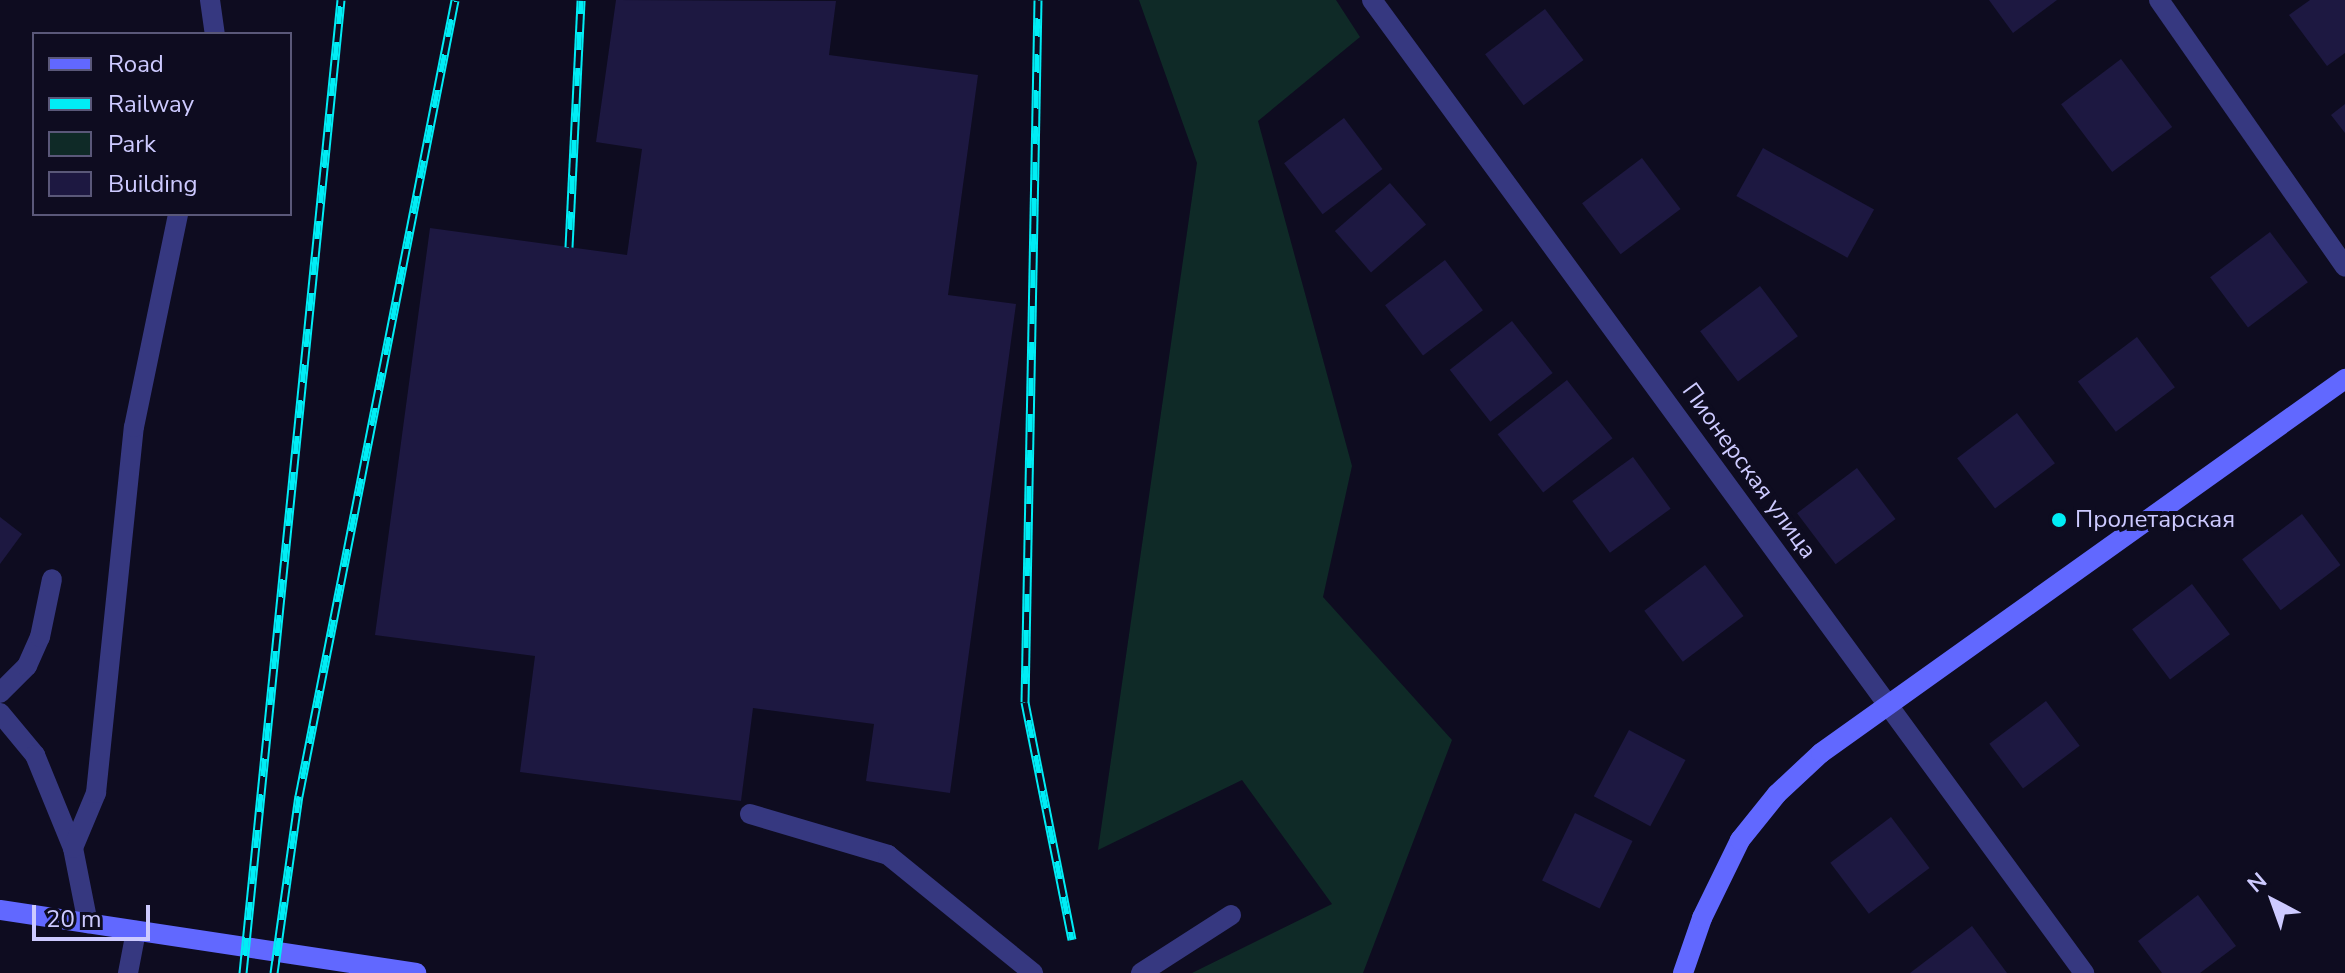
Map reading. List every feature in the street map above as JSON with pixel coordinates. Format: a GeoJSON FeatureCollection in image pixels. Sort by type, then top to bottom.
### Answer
{"type":"FeatureCollection","features":[{"type":"Feature","properties":{"kind":"main road"},"geometry":{"type":"LineString","coordinates":[[1683,973],[1702,918],[1740,840],[1788,784],[1883,704],[2345,379]]}},
{"type":"Feature","properties":{"kind":"main road"},"geometry":{"type":"LineString","coordinates":[[0,910],[416,973]]}},
{"type":"Feature","properties":{"kind":"street"},"geometry":{"type":"LineString","coordinates":[[210,0],[215,32]]}},
{"type":"Feature","properties":{"kind":"street","name":"Пионерская улица"},"geometry":{"type":"LineString","coordinates":[[1372,0],[1883,704],[2084,973]]}},
{"type":"Feature","properties":{"kind":"street"},"geometry":{"type":"LineString","coordinates":[[2159,0],[2345,267]]}},
{"type":"Feature","properties":{"kind":"street"},"geometry":{"type":"LineString","coordinates":[[73,848],[96,793],[134,427],[178,216]]}},
{"type":"Feature","properties":{"kind":"street"},"geometry":{"type":"LineString","coordinates":[[0,693],[27,666],[40,637],[52,579]]}},
{"type":"Feature","properties":{"kind":"street"},"geometry":{"type":"LineString","coordinates":[[0,713],[35,755],[73,848],[88,924]]}},
{"type":"Feature","properties":{"kind":"street"},"geometry":{"type":"LineString","coordinates":[[750,814],[888,855],[1033,973]]}},
{"type":"Feature","properties":{"kind":"street"},"geometry":{"type":"LineString","coordinates":[[1141,973],[1231,915]]}},
{"type":"Feature","properties":{"kind":"street"},"geometry":{"type":"LineString","coordinates":[[128,973],[136,931]]}},
{"type":"Feature","properties":{"kind":"green space"},"geometry":{"type":"Polygon","coordinates":[[[1139,0],[1336,0],[1360,37],[1258,121],[1352,466],[1323,597],[1452,740],[1363,973],[1192,973],[1332,904],[1242,780],[1098,850],[1197,163],[1139,0]]]}},
{"type":"Feature","properties":{"kind":"building"},"geometry":{"type":"Polygon","coordinates":[[[616,0],[836,1],[829,55],[978,75],[948,295],[1016,304],[950,793],[866,781],[874,724],[753,708],[741,801],[520,772],[535,656],[375,635],[430,228],[627,255],[642,149],[596,142],[616,0]]]}},
{"type":"Feature","properties":{"kind":"building"},"geometry":{"type":"Polygon","coordinates":[[[1989,0],[2057,0],[2013,33],[1989,0]]]}},
{"type":"Feature","properties":{"kind":"building"},"geometry":{"type":"Polygon","coordinates":[[[2310,0],[2345,0],[2345,53],[2327,66],[2289,15],[2310,0]]]}},
{"type":"Feature","properties":{"kind":"building"},"geometry":{"type":"Polygon","coordinates":[[[1545,9],[1584,60],[1524,105],[1485,54],[1545,9]]]}},
{"type":"Feature","properties":{"kind":"building"},"geometry":{"type":"Polygon","coordinates":[[[2121,59],[2172,127],[2112,172],[2061,104],[2121,59]]]}},
{"type":"Feature","properties":{"kind":"building"},"geometry":{"type":"Polygon","coordinates":[[[2345,104],[2345,133],[2331,115],[2345,104]]]}},
{"type":"Feature","properties":{"kind":"building"},"geometry":{"type":"Polygon","coordinates":[[[1344,118],[1383,169],[1323,214],[1284,163],[1344,118]]]}},
{"type":"Feature","properties":{"kind":"building"},"geometry":{"type":"Polygon","coordinates":[[[1763,148],[1874,210],[1847,258],[1736,196],[1763,148]]]}},
{"type":"Feature","properties":{"kind":"building"},"geometry":{"type":"Polygon","coordinates":[[[1642,158],[1681,209],[1621,254],[1582,203],[1642,158]]]}},
{"type":"Feature","properties":{"kind":"building"},"geometry":{"type":"Polygon","coordinates":[[[1390,183],[1426,225],[1371,272],[1335,231],[1390,183]]]}},
{"type":"Feature","properties":{"kind":"building"},"geometry":{"type":"Polygon","coordinates":[[[2270,232],[2308,282],[2248,327],[2210,277],[2270,232]]]}},
{"type":"Feature","properties":{"kind":"building"},"geometry":{"type":"Polygon","coordinates":[[[1445,260],[1483,310],[1423,355],[1385,305],[1445,260]]]}},
{"type":"Feature","properties":{"kind":"building"},"geometry":{"type":"Polygon","coordinates":[[[1760,286],[1798,336],[1738,381],[1700,331],[1760,286]]]}},
{"type":"Feature","properties":{"kind":"building"},"geometry":{"type":"Polygon","coordinates":[[[1512,321],[1553,373],[1490,422],[1450,370],[1512,321]]]}},
{"type":"Feature","properties":{"kind":"building"},"geometry":{"type":"Polygon","coordinates":[[[2137,337],[2175,387],[2116,432],[2078,382],[2137,337]]]}},
{"type":"Feature","properties":{"kind":"building"},"geometry":{"type":"Polygon","coordinates":[[[1567,380],[1613,438],[1543,492],[1498,434],[1567,380]]]}},
{"type":"Feature","properties":{"kind":"building"},"geometry":{"type":"Polygon","coordinates":[[[2017,413],[2055,463],[1995,508],[1957,458],[2017,413]]]}},
{"type":"Feature","properties":{"kind":"building"},"geometry":{"type":"Polygon","coordinates":[[[1633,457],[1671,509],[1610,553],[1572,501],[1633,457]]]}},
{"type":"Feature","properties":{"kind":"building"},"geometry":{"type":"Polygon","coordinates":[[[1857,468],[1896,519],[1836,564],[1797,513],[1857,468]]]}},
{"type":"Feature","properties":{"kind":"building"},"geometry":{"type":"Polygon","coordinates":[[[2302,514],[2341,565],[2281,610],[2242,559],[2302,514]]]}},
{"type":"Feature","properties":{"kind":"building"},"geometry":{"type":"Polygon","coordinates":[[[0,517],[22,534],[0,564],[0,517]]]}},
{"type":"Feature","properties":{"kind":"building"},"geometry":{"type":"Polygon","coordinates":[[[1705,565],[1744,616],[1683,662],[1644,611],[1705,565]]]}},
{"type":"Feature","properties":{"kind":"building"},"geometry":{"type":"Polygon","coordinates":[[[2192,584],[2230,634],[2170,679],[2132,629],[2192,584]]]}},
{"type":"Feature","properties":{"kind":"building"},"geometry":{"type":"Polygon","coordinates":[[[2046,701],[2080,746],[2023,788],[1989,744],[2046,701]]]}},
{"type":"Feature","properties":{"kind":"building"},"geometry":{"type":"Polygon","coordinates":[[[1629,730],[1686,760],[1650,826],[1594,796],[1629,730]]]}},
{"type":"Feature","properties":{"kind":"building"},"geometry":{"type":"Polygon","coordinates":[[[1575,813],[1633,841],[1600,908],[1542,880],[1575,813]]]}},
{"type":"Feature","properties":{"kind":"building"},"geometry":{"type":"Polygon","coordinates":[[[1891,817],[1930,868],[1869,914],[1830,863],[1891,817]]]}},
{"type":"Feature","properties":{"kind":"building"},"geometry":{"type":"Polygon","coordinates":[[[2198,895],[2236,946],[2200,973],[2162,973],[2138,941],[2198,895]]]}},
{"type":"Feature","properties":{"kind":"building"},"geometry":{"type":"Polygon","coordinates":[[[1972,926],[2007,973],[1910,973],[1972,926]]]}},
{"type":"Feature","properties":{"kind":"railway"},"geometry":{"type":"LineString","coordinates":[[243,973],[341,0]]}},
{"type":"Feature","properties":{"kind":"railway"},"geometry":{"type":"LineString","coordinates":[[274,973],[299,796],[455,0]]}},
{"type":"Feature","properties":{"kind":"railway"},"geometry":{"type":"LineString","coordinates":[[569,247],[581,0]]}},
{"type":"Feature","properties":{"kind":"railway"},"geometry":{"type":"LineString","coordinates":[[1038,0],[1025,702],[1072,939]]}},
{"type":"Feature","properties":{"kind":"place","name":"Пролетарская"},"geometry":{"type":"Point","coordinates":[2059,520]}}]}
